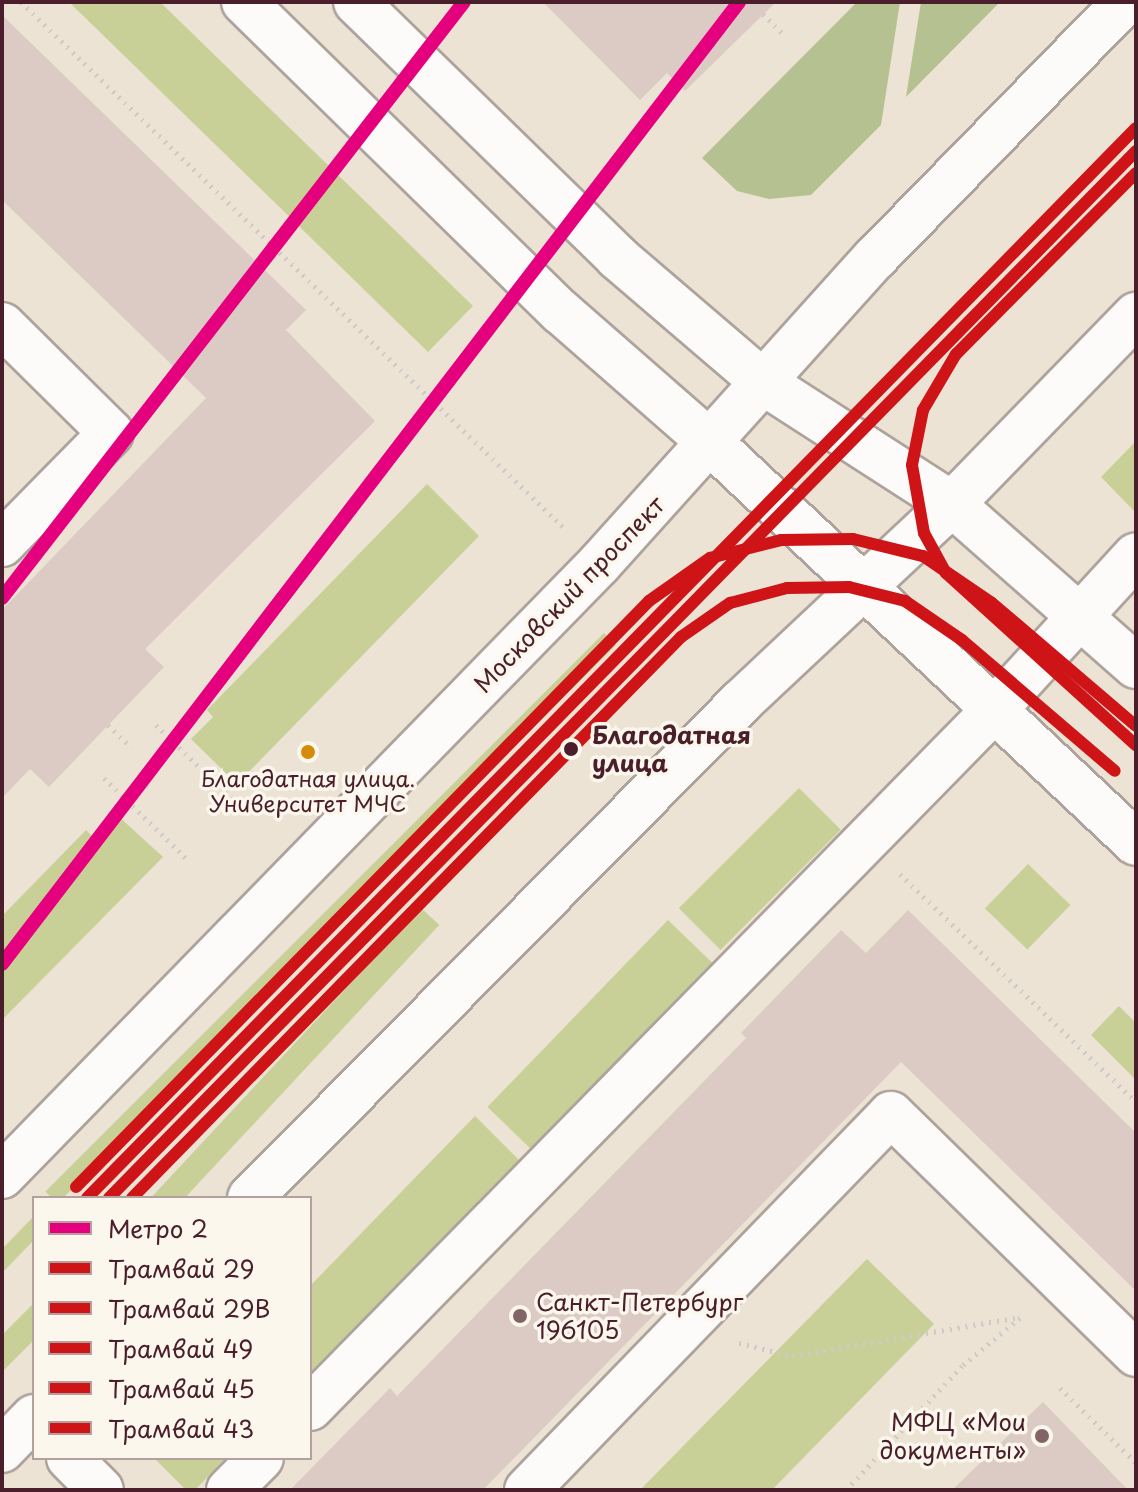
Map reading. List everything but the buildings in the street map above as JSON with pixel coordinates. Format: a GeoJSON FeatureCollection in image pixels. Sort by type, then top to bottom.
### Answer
{"type":"FeatureCollection","features":[{"type":"Feature","properties":{"kind":"main road"},"geometry":{"type":"LineString","coordinates":[[244,2],[561,312],[712,444],[1136,843]]}},
{"type":"Feature","properties":{"kind":"main road"},"geometry":{"type":"LineString","coordinates":[[356,2],[617,257],[764,383],[952,504],[1082,614],[1136,666]]}},
{"type":"Feature","properties":{"kind":"main road","name":"Московский проспект"},"geometry":{"type":"LineString","coordinates":[[2,1176],[712,444],[876,257],[1125,2]]}},
{"type":"Feature","properties":{"kind":"main road"},"geometry":{"type":"LineString","coordinates":[[252,1196],[741,702],[952,504],[1136,315]]}},
{"type":"Feature","properties":{"kind":"main road"},"geometry":{"type":"LineString","coordinates":[[2,325],[111,433],[2,544]]}},
{"type":"Feature","properties":{"kind":"main road"},"geometry":{"type":"LineString","coordinates":[[312,1406],[996,708],[1136,555]]}},
{"type":"Feature","properties":{"kind":"main road"},"geometry":{"type":"LineString","coordinates":[[527,1490],[680,1327],[891,1114],[1136,1354]]}},
{"type":"Feature","properties":{"kind":"main road"},"geometry":{"type":"LineString","coordinates":[[71,1460],[101,1490]]}},
{"type":"Feature","properties":{"kind":"main road"},"geometry":{"type":"LineString","coordinates":[[229,1490],[259,1460]]}},
{"type":"Feature","properties":{"kind":"path"},"geometry":{"type":"LineString","coordinates":[[21,2],[563,527]]}},
{"type":"Feature","properties":{"kind":"path"},"geometry":{"type":"LineString","coordinates":[[763,14],[783,34]]}},
{"type":"Feature","properties":{"kind":"path"},"geometry":{"type":"LineString","coordinates":[[108,725],[131,747]]}},
{"type":"Feature","properties":{"kind":"path"},"geometry":{"type":"LineString","coordinates":[[156,725],[239,806]]}},
{"type":"Feature","properties":{"kind":"path"},"geometry":{"type":"LineString","coordinates":[[104,778],[187,859]]}},
{"type":"Feature","properties":{"kind":"path"},"geometry":{"type":"LineString","coordinates":[[891,865],[1136,1102]]}},
{"type":"Feature","properties":{"kind":"path"},"geometry":{"type":"LineString","coordinates":[[846,1490],[963,1365],[1021,1317],[1059,1280]]}},
{"type":"Feature","properties":{"kind":"path"},"geometry":{"type":"LineString","coordinates":[[680,1327],[792,1356],[1021,1317]]}},
{"type":"Feature","properties":{"kind":"path"},"geometry":{"type":"LineString","coordinates":[[1060,1388],[1135,1460]]}},
{"type":"Feature","properties":{"kind":"green space"},"geometry":{"type":"Polygon","coordinates":[[[69,2],[160,2],[473,306],[428,352],[69,2]]]}},
{"type":"Feature","properties":{"kind":"green space"},"geometry":{"type":"Polygon","coordinates":[[[857,2],[900,2],[881,125],[811,195],[769,199],[737,191],[702,158],[857,2]]]}},
{"type":"Feature","properties":{"kind":"green space"},"geometry":{"type":"Polygon","coordinates":[[[921,2],[1000,2],[906,97],[921,2]]]}},
{"type":"Feature","properties":{"kind":"green space"},"geometry":{"type":"Polygon","coordinates":[[[1136,441],[1136,513],[1101,477],[1136,441]]]}},
{"type":"Feature","properties":{"kind":"green space"},"geometry":{"type":"Polygon","coordinates":[[[427,484],[479,536],[237,784],[191,739],[213,717],[207,710],[427,484]]]}},
{"type":"Feature","properties":{"kind":"green space"},"geometry":{"type":"Polygon","coordinates":[[[604,633],[616,645],[65,1196],[50,1196],[45,1192],[604,633]]]}},
{"type":"Feature","properties":{"kind":"green space"},"geometry":{"type":"Polygon","coordinates":[[[799,788],[841,830],[721,950],[679,908],[799,788]]]}},
{"type":"Feature","properties":{"kind":"green space"},"geometry":{"type":"Polygon","coordinates":[[[116,814],[163,857],[2,1020],[2,916],[86,830],[94,838],[116,814]]]}},
{"type":"Feature","properties":{"kind":"green space"},"geometry":{"type":"Polygon","coordinates":[[[1028,864],[1070,905],[1027,950],[985,909],[1028,864]]]}},
{"type":"Feature","properties":{"kind":"green space"},"geometry":{"type":"Polygon","coordinates":[[[421,908],[439,925],[187,1196],[152,1196],[421,908]]]}},
{"type":"Feature","properties":{"kind":"green space"},"geometry":{"type":"Polygon","coordinates":[[[668,920],[713,964],[533,1151],[487,1107],[668,920]]]}},
{"type":"Feature","properties":{"kind":"green space"},"geometry":{"type":"Polygon","coordinates":[[[1119,1006],[1136,1023],[1136,1080],[1091,1035],[1119,1006]]]}},
{"type":"Feature","properties":{"kind":"green space"},"geometry":{"type":"Polygon","coordinates":[[[475,1116],[519,1160],[312,1371],[312,1284],[475,1116]]]}},
{"type":"Feature","properties":{"kind":"green space"},"geometry":{"type":"Polygon","coordinates":[[[32,1218],[32,1242],[2,1273],[2,1249],[32,1218]]]}},
{"type":"Feature","properties":{"kind":"green space"},"geometry":{"type":"Polygon","coordinates":[[[867,1259],[934,1324],[772,1490],[640,1490],[867,1259]]]}},
{"type":"Feature","properties":{"kind":"green space"},"geometry":{"type":"Polygon","coordinates":[[[32,1305],[32,1342],[2,1372],[2,1335],[32,1305]]]}},
{"type":"Feature","properties":{"kind":"green space"},"geometry":{"type":"Polygon","coordinates":[[[156,1460],[224,1460],[195,1490],[186,1490],[156,1460]]]}},
{"type":"Feature","properties":{"kind":"metro line","name":"2"},"geometry":{"type":"LineString","coordinates":[[2,598],[464,2]]}},
{"type":"Feature","properties":{"kind":"metro line","name":"2"},"geometry":{"type":"LineString","coordinates":[[2,964],[739,2]]}},
{"type":"Feature","properties":{"kind":"tram line","name":"29"},"geometry":{"type":"LineString","coordinates":[[89,1196],[1136,128]]}},
{"type":"Feature","properties":{"kind":"tram line","name":"29В"},"geometry":{"type":"LineString","coordinates":[[111,1196],[1136,151]]}},
{"type":"Feature","properties":{"kind":"tram line","name":"43"},"geometry":{"type":"LineString","coordinates":[[1136,173],[956,354],[923,410],[912,465],[924,533],[946,573],[1136,745]]}},
{"type":"Feature","properties":{"kind":"tram line","name":"49"},"geometry":{"type":"LineString","coordinates":[[76,1187],[649,601],[710,558],[781,540],[853,539],[923,556],[992,603],[1136,726]]}},
{"type":"Feature","properties":{"kind":"tram line","name":"45"},"geometry":{"type":"LineString","coordinates":[[134,1196],[681,637],[730,603],[787,588],[849,587],[905,601],[962,640],[1115,771]]}},
{"type":"Feature","properties":{"kind":"place","name":"Благодатная улица"},"geometry":{"type":"Point","coordinates":[571,749]}},
{"type":"Feature","properties":{"kind":"place","name":"Благодатная улица. Университет МЧС"},"geometry":{"type":"Point","coordinates":[308,752]}},
{"type":"Feature","properties":{"kind":"place","name":"Санкт-Петербург 196105"},"geometry":{"type":"Point","coordinates":[520,1316]}},
{"type":"Feature","properties":{"kind":"place","name":"МФЦ «Мои документы»"},"geometry":{"type":"Point","coordinates":[1042,1436]}}]}
